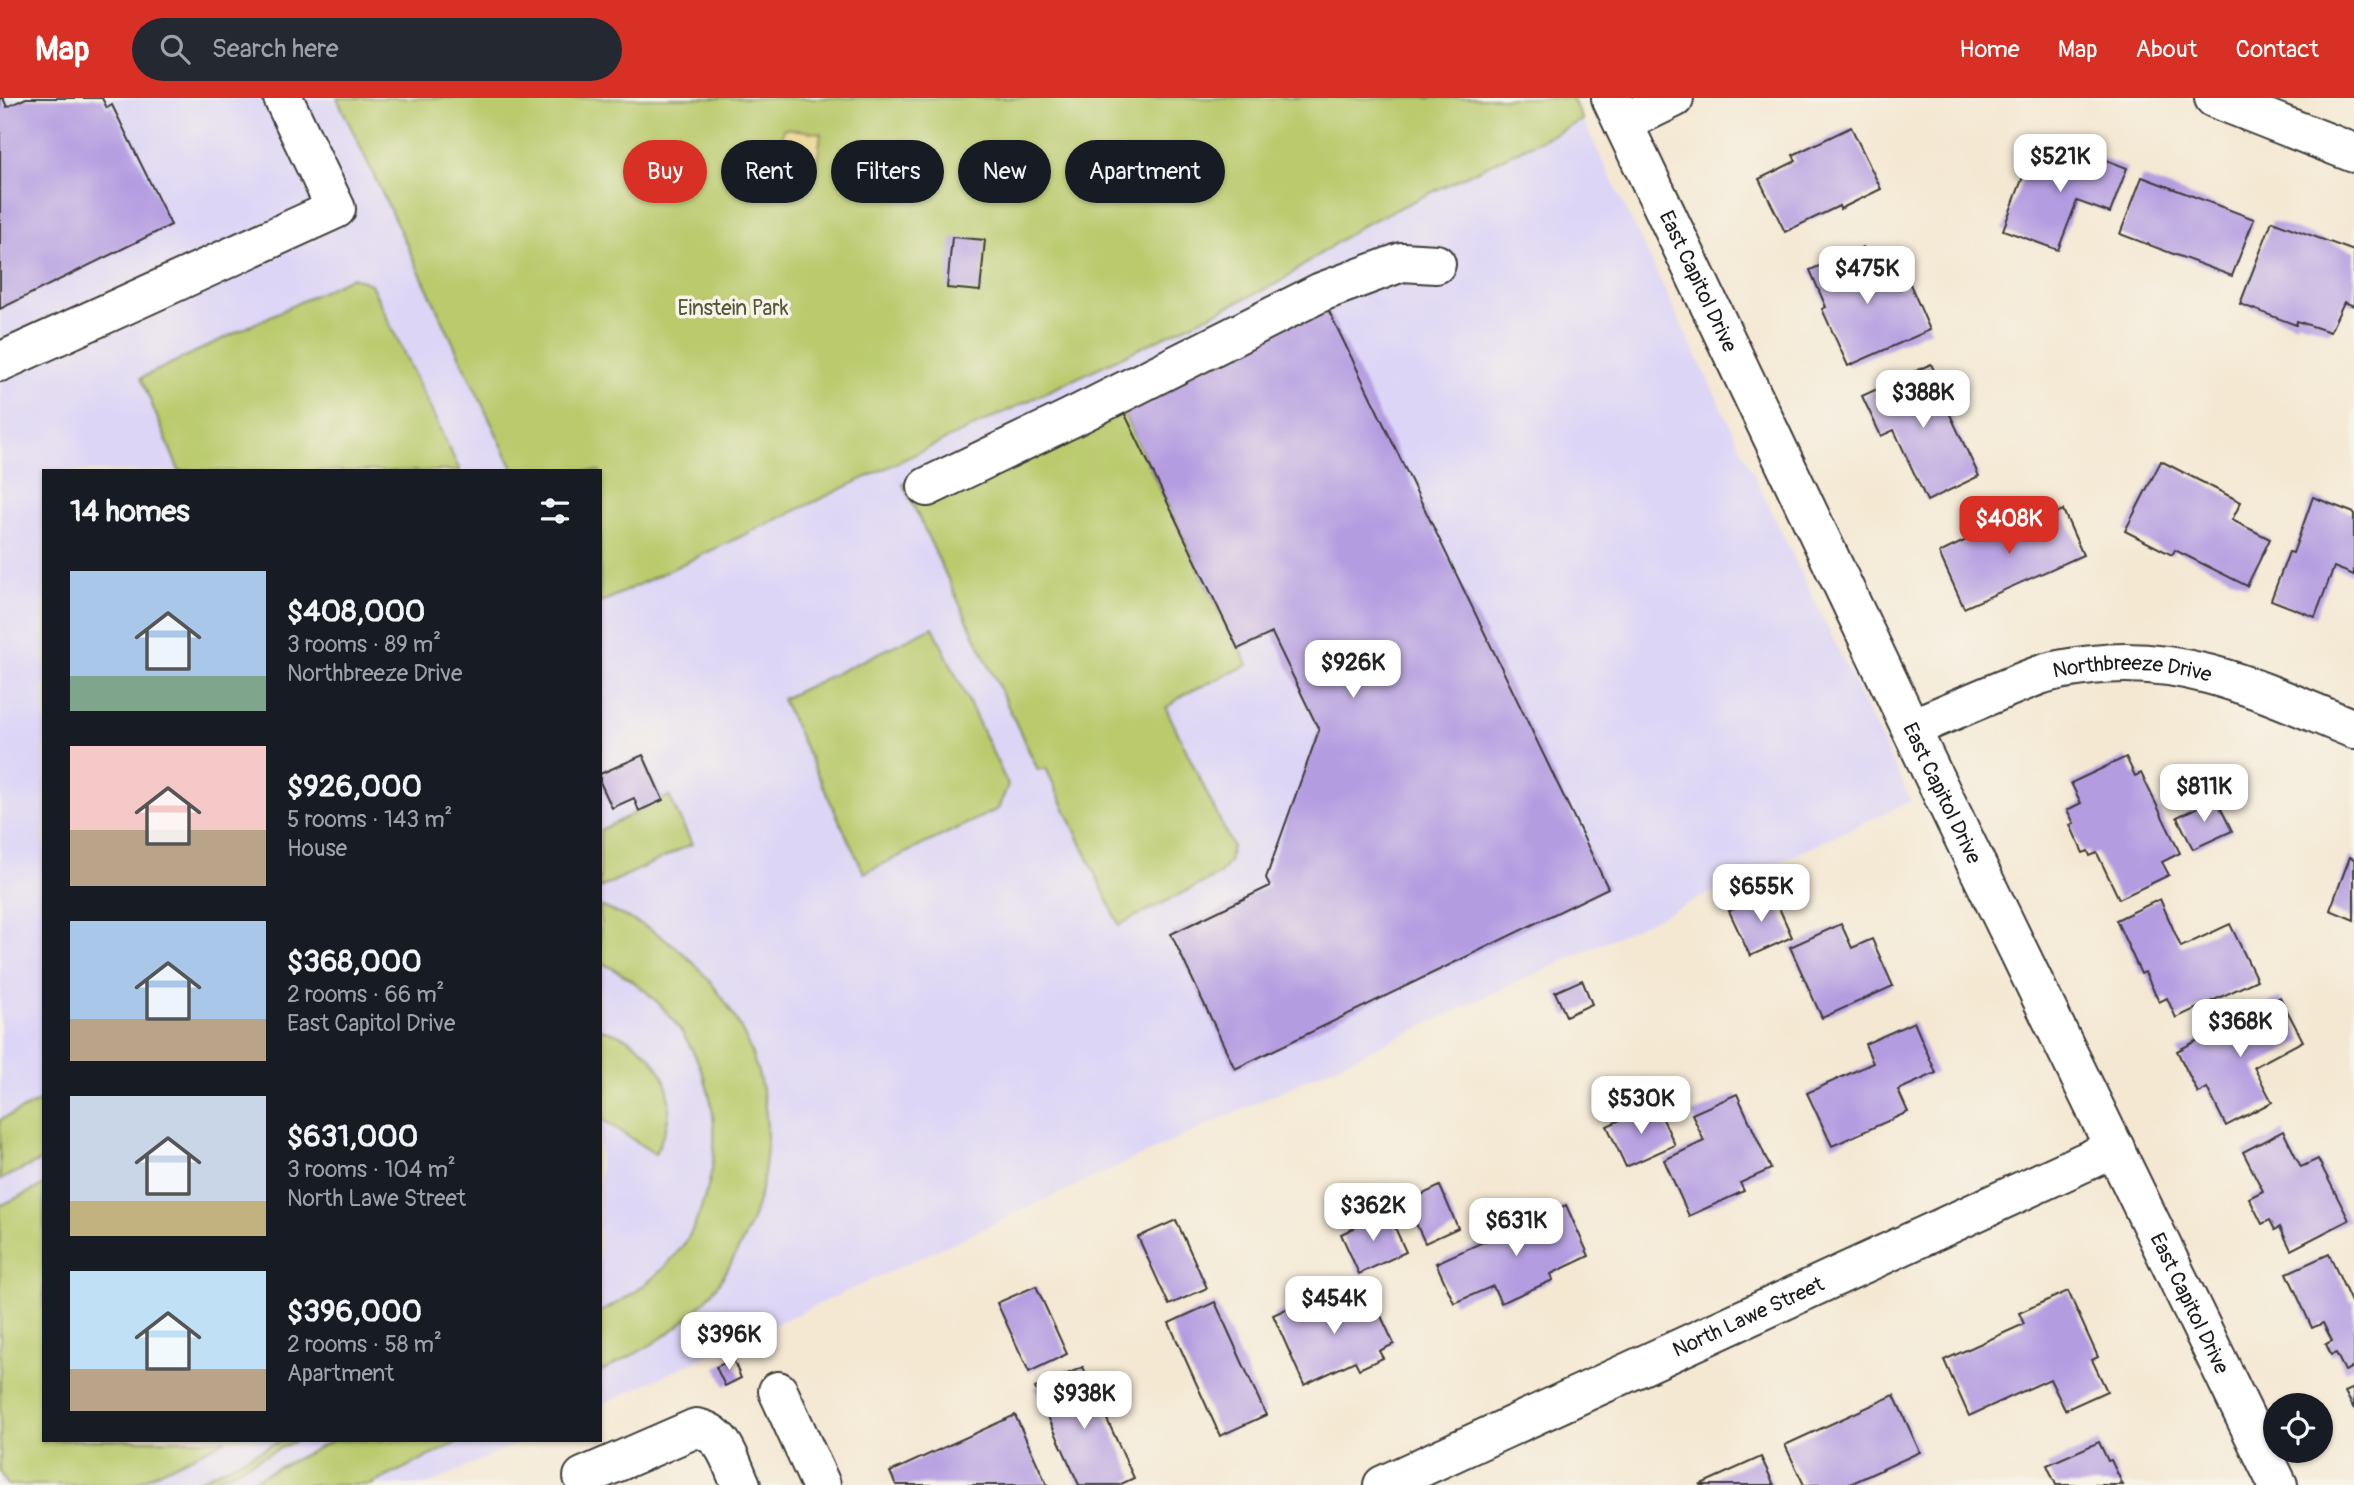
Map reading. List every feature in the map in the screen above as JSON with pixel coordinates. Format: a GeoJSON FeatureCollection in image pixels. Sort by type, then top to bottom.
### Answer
{"type":"FeatureCollection","features":[{"type":"Feature","properties":{"kind":"street"},"geometry":{"type":"LineString","coordinates":[[0,362],[336,209],[284,98]]}},
{"type":"Feature","properties":{"kind":"street"},"geometry":{"type":"LineString","coordinates":[[1617,111],[1674,98]]}},
{"type":"Feature","properties":{"kind":"street"},"geometry":{"type":"LineString","coordinates":[[2214,98],[2354,153]]}},
{"type":"Feature","properties":{"kind":"street","name":"East Capitol Drive"},"geometry":{"type":"LineString","coordinates":[[1617,111],[1911,728],[2278,1485]]}},
{"type":"Feature","properties":{"kind":"street"},"geometry":{"type":"LineString","coordinates":[[927,487],[1321,292],[1402,262],[1436,264]]}},
{"type":"Feature","properties":{"kind":"street","name":"Northbreeze Drive"},"geometry":{"type":"LineString","coordinates":[[1911,728],[2041,674],[2071,667],[2122,661],[2173,665],[2215,675],[2354,729]]}},
{"type":"Feature","properties":{"kind":"street","name":"North Lawe Street"},"geometry":{"type":"LineString","coordinates":[[1383,1485],[2115,1148]]}},
{"type":"Feature","properties":{"kind":"street"},"geometry":{"type":"LineString","coordinates":[[778,1391],[821,1485]]}},
{"type":"Feature","properties":{"kind":"street"},"geometry":{"type":"LineString","coordinates":[[583,1477],[696,1428],[708,1430],[721,1441],[741,1485]]}},
{"type":"Feature","properties":{"kind":"shaded area"},"geometry":{"type":"Polygon","coordinates":[[[0,98],[337,98],[513,469],[42,469],[42,1442],[520,1442],[427,1485],[0,1485],[0,98]]]}},
{"type":"Feature","properties":{"kind":"shaded area"},"geometry":{"type":"Polygon","coordinates":[[[1583,120],[1911,801],[602,1404],[602,602],[1278,283],[1359,227],[1583,120]]]}},
{"type":"Feature","properties":{"kind":"green space","name":"Einstein Park"},"geometry":{"type":"Polygon","coordinates":[[[337,98],[1572,98],[1583,120],[1359,227],[1278,283],[602,602],[602,469],[513,469],[337,98]]]}},
{"type":"Feature","properties":{"kind":"green space"},"geometry":{"type":"Polygon","coordinates":[[[352,277],[371,284],[459,469],[178,469],[141,378],[352,277]]]}},
{"type":"Feature","properties":{"kind":"green space"},"geometry":{"type":"Polygon","coordinates":[[[1109,383],[1237,648],[1240,648],[1248,665],[1185,694],[1166,708],[1232,846],[1229,862],[1219,875],[1119,925],[1046,768],[1038,770],[903,484],[1109,383]]]}},
{"type":"Feature","properties":{"kind":"green space"},"geometry":{"type":"Polygon","coordinates":[[[933,627],[1008,785],[998,809],[864,873],[782,699],[933,627]]]}},
{"type":"Feature","properties":{"kind":"green space"},"geometry":{"type":"Polygon","coordinates":[[[669,796],[692,844],[602,887],[602,829],[669,796]]]}},
{"type":"Feature","properties":{"kind":"green space"},"geometry":{"type":"Polygon","coordinates":[[[602,907],[633,920],[683,953],[712,984],[735,1018],[752,1055],[763,1093],[767,1133],[764,1174],[754,1213],[737,1252],[716,1287],[690,1316],[666,1335],[602,1371],[602,1311],[648,1282],[678,1252],[700,1212],[712,1167],[714,1131],[710,1096],[698,1062],[681,1031],[659,1004],[632,980],[602,963],[602,907]]]}},
{"type":"Feature","properties":{"kind":"green space"},"geometry":{"type":"Polygon","coordinates":[[[602,1030],[615,1033],[642,1049],[653,1060],[667,1087],[668,1118],[655,1154],[602,1119],[602,1030]]]}},
{"type":"Feature","properties":{"kind":"green space"},"geometry":{"type":"Polygon","coordinates":[[[42,1100],[42,1160],[0,1180],[0,1120],[42,1100]]]}},
{"type":"Feature","properties":{"kind":"green space"},"geometry":{"type":"Polygon","coordinates":[[[42,1186],[42,1442],[222,1442],[132,1485],[7,1485],[0,1471],[0,1206],[42,1186]]]}},
{"type":"Feature","properties":{"kind":"green space"},"geometry":{"type":"Polygon","coordinates":[[[278,1442],[293,1442],[204,1485],[189,1485],[278,1442]]]}},
{"type":"Feature","properties":{"kind":"green space"},"geometry":{"type":"Polygon","coordinates":[[[330,1442],[458,1442],[370,1485],[243,1485],[330,1442]]]}},
{"type":"Feature","properties":{"kind":"sand"},"geometry":{"type":"Polygon","coordinates":[[[784,128],[821,133],[817,163],[817,140],[782,140],[784,128]]]}},
{"type":"Feature","properties":{"kind":"building"},"geometry":{"type":"Polygon","coordinates":[[[0,98],[3,98],[7,107],[26,98],[102,98],[107,108],[112,105],[171,225],[0,309],[0,98]]]}},
{"type":"Feature","properties":{"kind":"building"},"geometry":{"type":"Polygon","coordinates":[[[1851,127],[1881,189],[1785,232],[1759,179],[1796,161],[1793,155],[1851,127]]]}},
{"type":"Feature","properties":{"kind":"building"},"geometry":{"type":"Polygon","coordinates":[[[2035,145],[2082,163],[2086,152],[2127,168],[2110,213],[2077,201],[2058,250],[2003,230],[2035,145]]]}},
{"type":"Feature","properties":{"kind":"building"},"geometry":{"type":"Polygon","coordinates":[[[2142,177],[2254,219],[2232,276],[2120,234],[2142,177]]]}},
{"type":"Feature","properties":{"kind":"building"},"geometry":{"type":"Polygon","coordinates":[[[2272,221],[2354,251],[2354,306],[2344,302],[2330,332],[2297,321],[2296,325],[2240,304],[2272,221]]]}},
{"type":"Feature","properties":{"kind":"building"},"geometry":{"type":"Polygon","coordinates":[[[952,237],[985,240],[980,291],[947,288],[952,237]]]}},
{"type":"Feature","properties":{"kind":"building"},"geometry":{"type":"Polygon","coordinates":[[[1863,247],[1874,271],[1889,265],[1900,289],[1910,284],[1930,330],[1848,366],[1822,309],[1826,307],[1810,270],[1863,247]]]}},
{"type":"Feature","properties":{"kind":"building"},"geometry":{"type":"Polygon","coordinates":[[[1327,307],[1608,888],[1235,1069],[1171,934],[1270,886],[1266,878],[1319,730],[1272,633],[1238,649],[1121,406],[1327,307]]]}},
{"type":"Feature","properties":{"kind":"building"},"geometry":{"type":"Polygon","coordinates":[[[1931,364],[1949,402],[1945,404],[1979,476],[1927,501],[1894,430],[1881,436],[1862,396],[1931,364]]]}},
{"type":"Feature","properties":{"kind":"building"},"geometry":{"type":"Polygon","coordinates":[[[2161,461],[2241,502],[2232,520],[2270,539],[2247,586],[2175,550],[2172,555],[2125,531],[2161,461]]]}},
{"type":"Feature","properties":{"kind":"building"},"geometry":{"type":"Polygon","coordinates":[[[2313,497],[2354,513],[2354,575],[2334,567],[2315,617],[2271,600],[2289,552],[2293,553],[2313,497]]]}},
{"type":"Feature","properties":{"kind":"building"},"geometry":{"type":"Polygon","coordinates":[[[2063,510],[2083,555],[1964,608],[1939,553],[2017,516],[2023,528],[2063,510]]]}},
{"type":"Feature","properties":{"kind":"building"},"geometry":{"type":"Polygon","coordinates":[[[643,755],[663,800],[639,811],[634,798],[612,808],[602,786],[602,773],[643,755]]]}},
{"type":"Feature","properties":{"kind":"building"},"geometry":{"type":"Polygon","coordinates":[[[2126,757],[2135,776],[2141,773],[2180,853],[2162,862],[2169,875],[2119,899],[2097,853],[2090,856],[2088,851],[2083,853],[2070,825],[2074,823],[2067,810],[2081,803],[2071,783],[2126,757]]]}},
{"type":"Feature","properties":{"kind":"building"},"geometry":{"type":"Polygon","coordinates":[[[2216,799],[2232,831],[2193,849],[2177,817],[2216,799]]]}},
{"type":"Feature","properties":{"kind":"building"},"geometry":{"type":"Polygon","coordinates":[[[2350,857],[2354,859],[2354,920],[2330,910],[2350,857]]]}},
{"type":"Feature","properties":{"kind":"building"},"geometry":{"type":"Polygon","coordinates":[[[1772,892],[1792,937],[1750,956],[1729,911],[1772,892]]]}},
{"type":"Feature","properties":{"kind":"building"},"geometry":{"type":"Polygon","coordinates":[[[2160,899],[2181,947],[2230,924],[2257,980],[2176,1018],[2167,998],[2159,1002],[2145,972],[2141,974],[2116,920],[2160,899]]]}},
{"type":"Feature","properties":{"kind":"building"},"geometry":{"type":"Polygon","coordinates":[[[1841,924],[1852,948],[1872,939],[1893,986],[1822,1018],[1790,947],[1841,924]]]}},
{"type":"Feature","properties":{"kind":"building"},"geometry":{"type":"Polygon","coordinates":[[[1582,980],[1592,1004],[1566,1016],[1555,992],[1582,980]]]}},
{"type":"Feature","properties":{"kind":"building"},"geometry":{"type":"Polygon","coordinates":[[[2280,997],[2303,1041],[2254,1067],[2272,1102],[2226,1126],[2207,1088],[2198,1093],[2177,1051],[2280,997]]]}},
{"type":"Feature","properties":{"kind":"building"},"geometry":{"type":"Polygon","coordinates":[[[1914,1022],[1936,1073],[1898,1090],[1908,1112],[1832,1146],[1807,1093],[1873,1063],[1865,1044],[1914,1022]]]}},
{"type":"Feature","properties":{"kind":"building"},"geometry":{"type":"Polygon","coordinates":[[[1737,1094],[1771,1169],[1740,1183],[1744,1191],[1689,1216],[1664,1160],[1704,1141],[1692,1114],[1737,1094]]]}},
{"type":"Feature","properties":{"kind":"building"},"geometry":{"type":"Polygon","coordinates":[[[1656,1104],[1675,1145],[1626,1167],[1607,1126],[1656,1104]]]}},
{"type":"Feature","properties":{"kind":"building"},"geometry":{"type":"Polygon","coordinates":[[[2283,1131],[2301,1167],[2318,1159],[2349,1220],[2291,1250],[2280,1227],[2275,1230],[2270,1220],[2262,1224],[2249,1198],[2263,1191],[2243,1152],[2283,1131]]]}},
{"type":"Feature","properties":{"kind":"building"},"geometry":{"type":"Polygon","coordinates":[[[1440,1186],[1458,1228],[1425,1243],[1406,1202],[1440,1186]]]}},
{"type":"Feature","properties":{"kind":"building"},"geometry":{"type":"Polygon","coordinates":[[[1566,1205],[1589,1256],[1551,1274],[1553,1280],[1501,1303],[1493,1286],[1454,1303],[1436,1263],[1566,1205]]]}},
{"type":"Feature","properties":{"kind":"building"},"geometry":{"type":"Polygon","coordinates":[[[1388,1212],[1406,1252],[1359,1274],[1341,1234],[1388,1212]]]}},
{"type":"Feature","properties":{"kind":"building"},"geometry":{"type":"Polygon","coordinates":[[[1176,1220],[1207,1288],[1169,1305],[1138,1237],[1176,1220]]]}},
{"type":"Feature","properties":{"kind":"building"},"geometry":{"type":"Polygon","coordinates":[[[2329,1254],[2351,1302],[2354,1300],[2354,1367],[2345,1371],[2336,1353],[2331,1355],[2326,1344],[2332,1341],[2323,1323],[2312,1328],[2287,1273],[2329,1254]]]}},
{"type":"Feature","properties":{"kind":"building"},"geometry":{"type":"Polygon","coordinates":[[[1036,1286],[1067,1354],[1029,1372],[997,1303],[1036,1286]]]}},
{"type":"Feature","properties":{"kind":"building"},"geometry":{"type":"Polygon","coordinates":[[[1369,1290],[1394,1344],[1379,1351],[1383,1358],[1359,1369],[1355,1361],[1304,1385],[1273,1315],[1308,1299],[1315,1315],[1369,1290]]]}},
{"type":"Feature","properties":{"kind":"building"},"geometry":{"type":"Polygon","coordinates":[[[2068,1291],[2098,1357],[2092,1360],[2107,1391],[2065,1410],[2050,1379],[1969,1416],[1944,1360],[2024,1324],[2019,1313],[2068,1291]]]}},
{"type":"Feature","properties":{"kind":"building"},"geometry":{"type":"Polygon","coordinates":[[[1215,1302],[1266,1415],[1220,1436],[1169,1323],[1215,1302]]]}},
{"type":"Feature","properties":{"kind":"building"},"geometry":{"type":"Polygon","coordinates":[[[733,1359],[741,1378],[725,1386],[716,1367],[733,1359]]]}},
{"type":"Feature","properties":{"kind":"building"},"geometry":{"type":"Polygon","coordinates":[[[1083,1367],[1134,1478],[1119,1485],[1079,1485],[1035,1388],[1083,1367]]]}},
{"type":"Feature","properties":{"kind":"building"},"geometry":{"type":"Polygon","coordinates":[[[2354,1388],[2354,1409],[2345,1392],[2354,1388]]]}},
{"type":"Feature","properties":{"kind":"building"},"geometry":{"type":"Polygon","coordinates":[[[1894,1395],[1920,1452],[1848,1485],[1804,1485],[1785,1445],[1894,1395]]]}},
{"type":"Feature","properties":{"kind":"building"},"geometry":{"type":"Polygon","coordinates":[[[1015,1415],[1047,1485],[896,1485],[890,1472],[1015,1415]]]}},
{"type":"Feature","properties":{"kind":"building"},"geometry":{"type":"Polygon","coordinates":[[[2099,1442],[2123,1485],[2056,1485],[2047,1465],[2099,1442]]]}},
{"type":"Feature","properties":{"kind":"building"},"geometry":{"type":"Polygon","coordinates":[[[1761,1457],[1774,1485],[1699,1485],[1761,1457]]]}}]}
